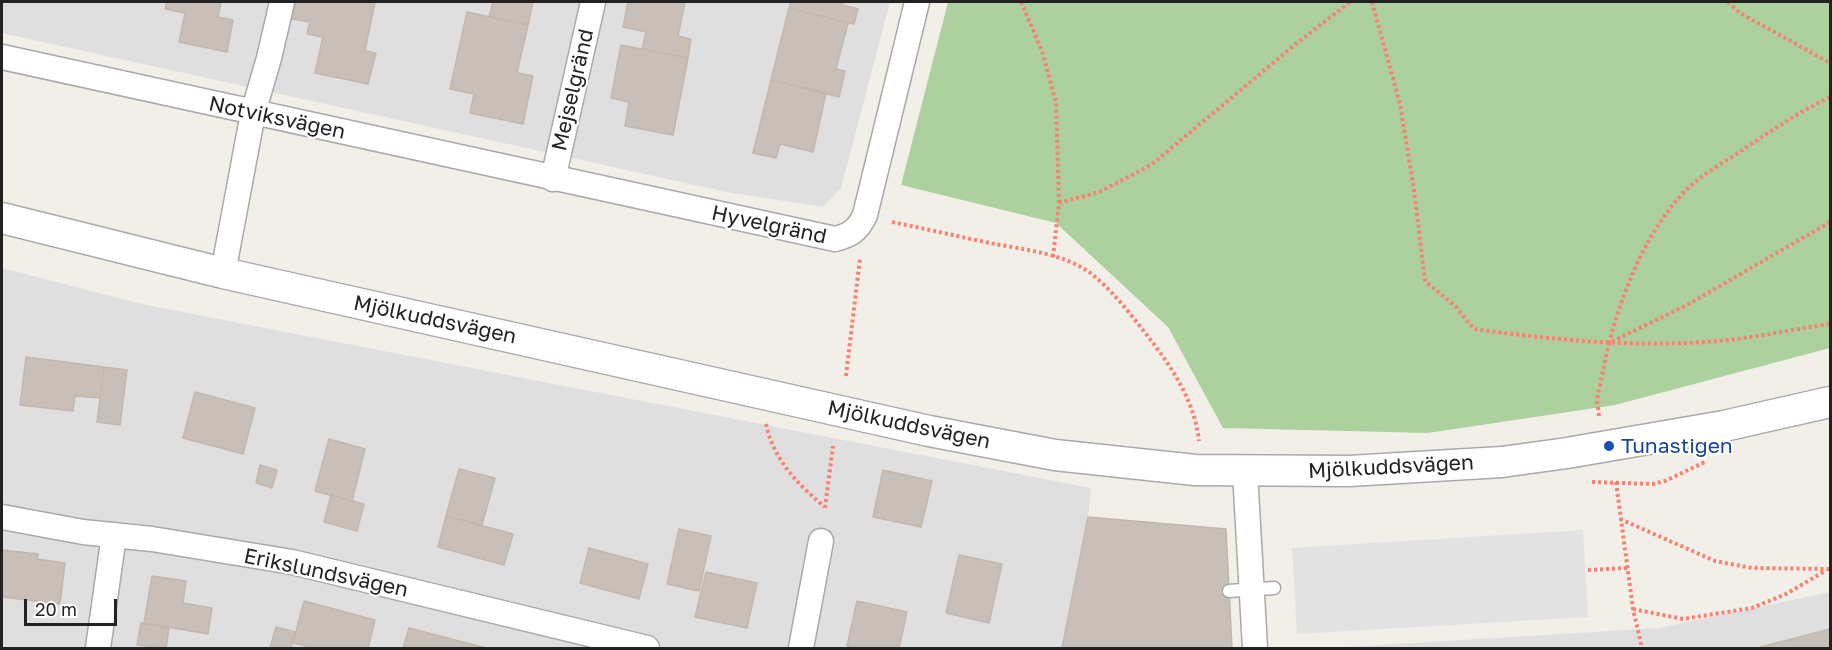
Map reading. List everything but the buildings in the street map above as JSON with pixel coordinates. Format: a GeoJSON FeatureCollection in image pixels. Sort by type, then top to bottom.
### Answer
{"type":"FeatureCollection","features":[{"type":"Feature","properties":{"kind":"street"},"geometry":{"type":"LineString","coordinates":[[223,273],[253,113],[282,2]]}},
{"type":"Feature","properties":{"kind":"street","name":"Mejselgränd"},"geometry":{"type":"LineString","coordinates":[[553,179],[593,2]]}},
{"type":"Feature","properties":{"kind":"street","name":"Hyvelgränd"},"geometry":{"type":"LineString","coordinates":[[553,179],[835,239],[851,235],[860,226],[865,215],[917,2]]}},
{"type":"Feature","properties":{"kind":"street","name":"Notviksvägen"},"geometry":{"type":"LineString","coordinates":[[2,57],[553,179]]}},
{"type":"Feature","properties":{"kind":"street","name":"Mjölkuddsvägen"},"geometry":{"type":"LineString","coordinates":[[2,218],[223,273],[929,431],[1055,455],[1195,470],[1349,471],[1502,462],[1724,426],[1830,402]]}},
{"type":"Feature","properties":{"kind":"street"},"geometry":{"type":"LineString","coordinates":[[1245,472],[1255,648]]}},
{"type":"Feature","properties":{"kind":"street","name":"Erikslundsvägen"},"geometry":{"type":"LineString","coordinates":[[2,518],[114,536],[152,539],[291,562],[647,648]]}},
{"type":"Feature","properties":{"kind":"street"},"geometry":{"type":"LineString","coordinates":[[98,648],[114,536]]}},
{"type":"Feature","properties":{"kind":"street"},"geometry":{"type":"LineString","coordinates":[[801,648],[821,541]]}},
{"type":"Feature","properties":{"kind":"path"},"geometry":{"type":"LineString","coordinates":[[1021,2],[1042,51],[1056,102],[1059,203],[1053,256]]}},
{"type":"Feature","properties":{"kind":"path"},"geometry":{"type":"LineString","coordinates":[[1059,203],[1099,192],[1151,165],[1297,43],[1350,2]]}},
{"type":"Feature","properties":{"kind":"path"},"geometry":{"type":"LineString","coordinates":[[1372,2],[1400,104],[1425,281],[1455,306],[1474,329],[1547,339],[1609,344],[1717,341],[1830,324]]}},
{"type":"Feature","properties":{"kind":"path"},"geometry":{"type":"LineString","coordinates":[[1728,2],[1740,13],[1830,63]]}},
{"type":"Feature","properties":{"kind":"path"},"geometry":{"type":"LineString","coordinates":[[1600,421],[1597,399],[1618,308],[1636,264],[1659,223],[1688,188],[1790,117],[1830,97]]}},
{"type":"Feature","properties":{"kind":"path"},"geometry":{"type":"LineString","coordinates":[[846,376],[865,215],[1053,256],[1092,274],[1107,288],[1140,325],[1174,371],[1188,399],[1199,439],[1195,470]]}},
{"type":"Feature","properties":{"kind":"path"},"geometry":{"type":"LineString","coordinates":[[1609,344],[1687,305],[1830,222]]}},
{"type":"Feature","properties":{"kind":"path"},"geometry":{"type":"LineString","coordinates":[[764,416],[767,433],[783,464],[804,490],[825,507]]}},
{"type":"Feature","properties":{"kind":"path"},"geometry":{"type":"LineString","coordinates":[[821,541],[833,446]]}},
{"type":"Feature","properties":{"kind":"path"},"geometry":{"type":"LineString","coordinates":[[1616,482],[1633,609],[1642,648]]}},
{"type":"Feature","properties":{"kind":"path"},"geometry":{"type":"LineString","coordinates":[[1620,519],[1715,561],[1752,568],[1828,570]]}},
{"type":"Feature","properties":{"kind":"path"},"geometry":{"type":"LineString","coordinates":[[1588,570],[1628,568]]}},
{"type":"Feature","properties":{"kind":"path"},"geometry":{"type":"LineString","coordinates":[[1633,609],[1683,619],[1752,608],[1786,594],[1828,570]]}},
{"type":"Feature","properties":{"kind":"shaded area"},"geometry":{"type":"Polygon","coordinates":[[[2,2],[890,2],[841,188],[823,207],[727,192],[2,33],[2,2]]]}},
{"type":"Feature","properties":{"kind":"shaded area"},"geometry":{"type":"Polygon","coordinates":[[[2,268],[141,304],[1091,488],[1088,517],[1062,648],[2,648],[2,268]]]}},
{"type":"Feature","properties":{"kind":"shaded area"},"geometry":{"type":"Polygon","coordinates":[[[1583,530],[1588,617],[1297,634],[1292,548],[1583,530]]]}},
{"type":"Feature","properties":{"kind":"shaded area"},"geometry":{"type":"Polygon","coordinates":[[[1830,592],[1830,648],[1332,648],[1659,628],[1830,592]]]}},
{"type":"Feature","properties":{"kind":"green space"},"geometry":{"type":"Polygon","coordinates":[[[948,2],[1830,2],[1830,348],[1615,405],[1428,433],[1223,428],[1168,327],[1056,223],[901,185],[948,2]]]}},
{"type":"Feature","properties":{"kind":"place","name":"Tunastigen"},"geometry":{"type":"Point","coordinates":[1609,446]}}]}
